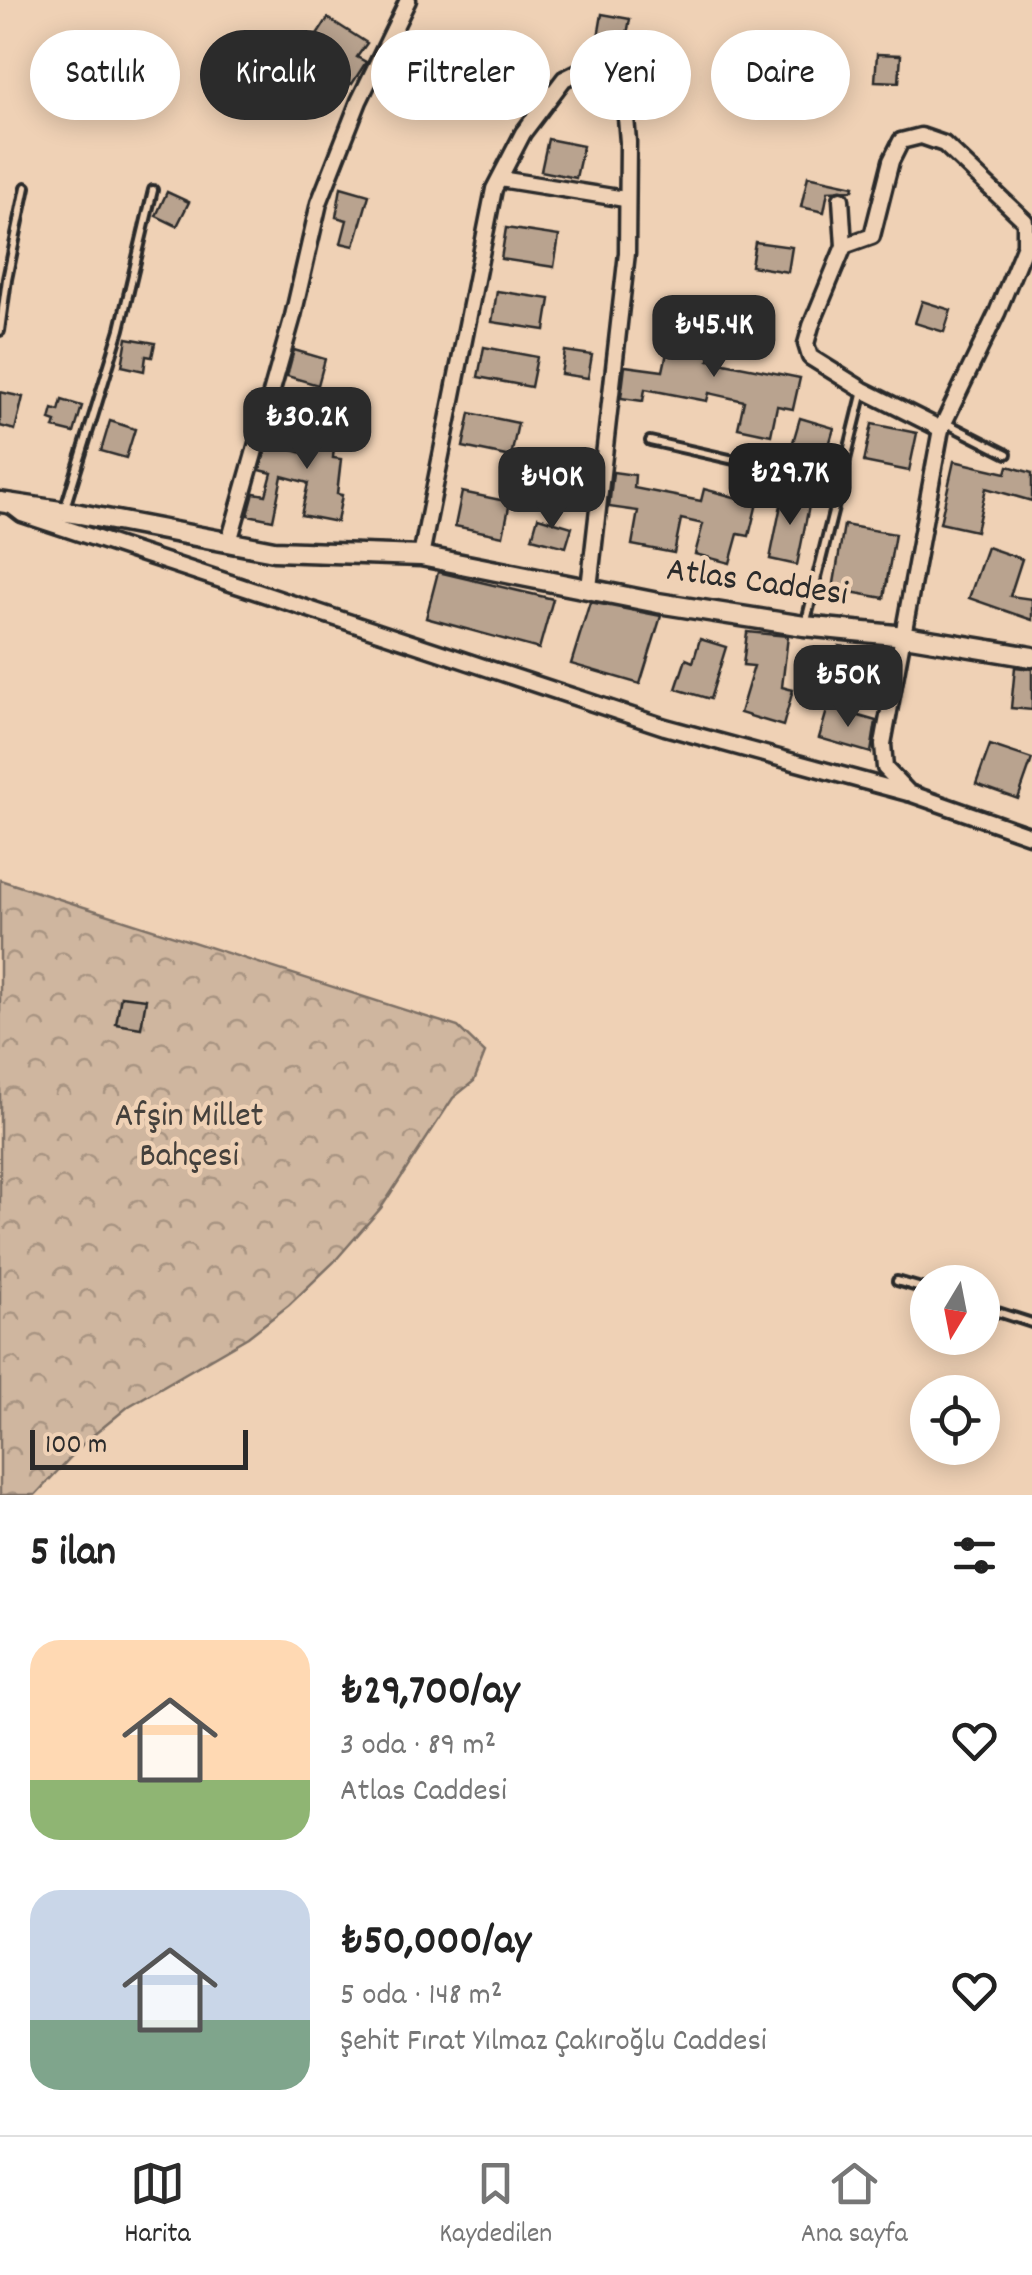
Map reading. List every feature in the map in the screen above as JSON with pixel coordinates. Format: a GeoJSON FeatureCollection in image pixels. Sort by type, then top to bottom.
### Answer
{"type":"FeatureCollection","features":[{"type":"Feature","properties":{"kind":"street"},"geometry":{"type":"LineString","coordinates":[[229,542],[293,316],[320,203],[359,101],[408,0]]}},
{"type":"Feature","properties":{"kind":"street"},"geometry":{"type":"LineString","coordinates":[[421,556],[484,233],[500,179],[523,132],[564,78],[582,70],[605,72],[618,80],[624,92],[628,142],[627,254],[589,588]]}},
{"type":"Feature","properties":{"kind":"street"},"geometry":{"type":"LineString","coordinates":[[844,246],[872,236],[891,162],[901,141],[922,136],[944,144],[1025,221],[1025,245],[997,313],[942,425],[884,744],[884,768],[908,793]]}},
{"type":"Feature","properties":{"kind":"street"},"geometry":{"type":"LineString","coordinates":[[500,179],[625,199]]}},
{"type":"Feature","properties":{"kind":"street"},"geometry":{"type":"LineString","coordinates":[[841,199],[844,246],[806,344],[810,358],[863,390],[942,425]]}},
{"type":"Feature","properties":{"kind":"street"},"geometry":{"type":"LineString","coordinates":[[4,503],[50,524],[666,727],[908,793],[1032,836]]}},
{"type":"Feature","properties":{"kind":"street","name":"Atlas Caddesi"},"geometry":{"type":"LineString","coordinates":[[4,503],[274,552],[421,556],[658,603],[1032,657]]}},
{"type":"Feature","properties":{"kind":"lane"},"geometry":{"type":"LineString","coordinates":[[0,332],[6,279],[26,188]]}},
{"type":"Feature","properties":{"kind":"lane"},"geometry":{"type":"LineString","coordinates":[[64,512],[120,329],[153,190]]}},
{"type":"Feature","properties":{"kind":"lane"},"geometry":{"type":"LineString","coordinates":[[804,626],[863,390]]}},
{"type":"Feature","properties":{"kind":"lane"},"geometry":{"type":"LineString","coordinates":[[942,425],[1008,454]]}},
{"type":"Feature","properties":{"kind":"lane"},"geometry":{"type":"LineString","coordinates":[[650,441],[840,484]]}},
{"type":"Feature","properties":{"kind":"lane"},"geometry":{"type":"LineString","coordinates":[[896,1280],[910,1284]]}},
{"type":"Feature","properties":{"kind":"lane"},"geometry":{"type":"LineString","coordinates":[[1000,1313],[1032,1323]]}},
{"type":"Feature","properties":{"kind":"green space","name":"Afşin Millet Bahçesi"},"geometry":{"type":"Polygon","coordinates":[[[0,880],[458,1027],[485,1053],[474,1081],[453,1098],[381,1208],[334,1262],[248,1337],[129,1406],[85,1442],[35,1495],[0,1495],[0,880]]]}},
{"type":"Feature","properties":{"kind":"building"},"geometry":{"type":"Polygon","coordinates":[[[602,14],[630,19],[628,30],[599,30],[602,14]]]}},
{"type":"Feature","properties":{"kind":"building"},"geometry":{"type":"Polygon","coordinates":[[[328,18],[347,30],[320,30],[328,18]]]}},
{"type":"Feature","properties":{"kind":"building"},"geometry":{"type":"Polygon","coordinates":[[[351,33],[367,43],[357,57],[366,62],[352,84],[351,33]]]}},
{"type":"Feature","properties":{"kind":"building"},"geometry":{"type":"Polygon","coordinates":[[[877,54],[901,55],[899,82],[875,81],[877,54]]]}},
{"type":"Feature","properties":{"kind":"building"},"geometry":{"type":"Polygon","coordinates":[[[548,139],[583,146],[576,178],[541,171],[548,139]]]}},
{"type":"Feature","properties":{"kind":"building"},"geometry":{"type":"Polygon","coordinates":[[[808,176],[854,186],[853,190],[828,191],[824,212],[801,207],[808,176]]]}},
{"type":"Feature","properties":{"kind":"building"},"geometry":{"type":"Polygon","coordinates":[[[341,187],[369,195],[354,246],[341,243],[347,220],[336,217],[341,187]]]}},
{"type":"Feature","properties":{"kind":"building"},"geometry":{"type":"Polygon","coordinates":[[[167,192],[189,202],[177,226],[156,216],[167,192]]]}},
{"type":"Feature","properties":{"kind":"building"},"geometry":{"type":"Polygon","coordinates":[[[506,228],[559,236],[554,267],[501,259],[506,228]]]}},
{"type":"Feature","properties":{"kind":"building"},"geometry":{"type":"Polygon","coordinates":[[[755,242],[792,247],[788,272],[751,266],[755,242]]]}},
{"type":"Feature","properties":{"kind":"building"},"geometry":{"type":"Polygon","coordinates":[[[497,291],[550,299],[545,330],[492,322],[497,291]]]}},
{"type":"Feature","properties":{"kind":"building"},"geometry":{"type":"Polygon","coordinates":[[[922,301],[951,310],[944,332],[915,323],[922,301]]]}},
{"type":"Feature","properties":{"kind":"building"},"geometry":{"type":"Polygon","coordinates":[[[673,325],[715,333],[709,360],[800,378],[793,409],[777,406],[771,435],[738,428],[744,401],[709,393],[707,401],[645,389],[643,401],[621,398],[625,366],[663,371],[673,325]]]}},
{"type":"Feature","properties":{"kind":"building"},"geometry":{"type":"Polygon","coordinates":[[[127,338],[155,343],[152,357],[146,356],[144,371],[122,366],[127,338]]]}},
{"type":"Feature","properties":{"kind":"building"},"geometry":{"type":"Polygon","coordinates":[[[484,347],[537,357],[531,387],[478,377],[484,347]]]}},
{"type":"Feature","properties":{"kind":"building"},"geometry":{"type":"Polygon","coordinates":[[[294,350],[325,359],[318,385],[287,376],[294,350]]]}},
{"type":"Feature","properties":{"kind":"building"},"geometry":{"type":"Polygon","coordinates":[[[565,351],[592,355],[588,378],[561,374],[565,351]]]}},
{"type":"Feature","properties":{"kind":"building"},"geometry":{"type":"Polygon","coordinates":[[[0,392],[23,397],[15,430],[0,426],[0,392]]]}},
{"type":"Feature","properties":{"kind":"building"},"geometry":{"type":"Polygon","coordinates":[[[62,400],[82,406],[74,433],[54,428],[56,422],[50,420],[53,409],[59,411],[62,400]]]}},
{"type":"Feature","properties":{"kind":"building"},"geometry":{"type":"Polygon","coordinates":[[[323,407],[349,410],[348,418],[352,419],[346,437],[335,436],[333,458],[341,459],[337,494],[342,495],[337,522],[301,515],[308,483],[282,476],[273,520],[248,515],[254,493],[266,495],[272,473],[260,470],[268,443],[313,456],[314,449],[319,450],[323,407]]]}},
{"type":"Feature","properties":{"kind":"building"},"geometry":{"type":"Polygon","coordinates":[[[470,413],[518,423],[511,457],[463,447],[470,413]]]}},
{"type":"Feature","properties":{"kind":"building"},"geometry":{"type":"Polygon","coordinates":[[[800,418],[834,428],[825,459],[791,449],[800,418]]]}},
{"type":"Feature","properties":{"kind":"building"},"geometry":{"type":"Polygon","coordinates":[[[110,421],[135,429],[126,458],[101,451],[110,421]]]}},
{"type":"Feature","properties":{"kind":"building"},"geometry":{"type":"Polygon","coordinates":[[[872,424],[917,433],[909,471],[864,462],[872,424]]]}},
{"type":"Feature","properties":{"kind":"building"},"geometry":{"type":"Polygon","coordinates":[[[954,461],[1006,473],[1008,466],[1032,473],[1032,501],[986,488],[976,531],[940,523],[954,461]]]}},
{"type":"Feature","properties":{"kind":"building"},"geometry":{"type":"Polygon","coordinates":[[[613,472],[635,475],[634,488],[701,501],[704,489],[757,503],[749,536],[738,534],[730,563],[695,554],[703,524],[681,519],[674,553],[632,545],[638,511],[609,507],[613,472]]]}},
{"type":"Feature","properties":{"kind":"building"},"geometry":{"type":"Polygon","coordinates":[[[784,490],[811,496],[797,565],[770,559],[784,490]]]}},
{"type":"Feature","properties":{"kind":"building"},"geometry":{"type":"Polygon","coordinates":[[[462,492],[510,502],[503,536],[455,526],[462,492]]]}},
{"type":"Feature","properties":{"kind":"building"},"geometry":{"type":"Polygon","coordinates":[[[538,517],[572,527],[566,547],[532,538],[538,517]]]}},
{"type":"Feature","properties":{"kind":"building"},"geometry":{"type":"Polygon","coordinates":[[[844,525],[895,534],[884,598],[833,589],[844,525]]]}},
{"type":"Feature","properties":{"kind":"building"},"geometry":{"type":"Polygon","coordinates":[[[987,547],[1022,559],[1010,596],[1032,599],[1032,620],[969,598],[987,547]]]}},
{"type":"Feature","properties":{"kind":"building"},"geometry":{"type":"Polygon","coordinates":[[[438,572],[553,599],[539,649],[426,618],[438,572]]]}},
{"type":"Feature","properties":{"kind":"building"},"geometry":{"type":"Polygon","coordinates":[[[590,602],[661,616],[640,684],[571,664],[590,602]]]}},
{"type":"Feature","properties":{"kind":"building"},"geometry":{"type":"Polygon","coordinates":[[[747,632],[788,636],[782,687],[793,690],[783,726],[740,713],[754,666],[743,665],[747,632]]]}},
{"type":"Feature","properties":{"kind":"building"},"geometry":{"type":"Polygon","coordinates":[[[700,639],[726,647],[710,699],[676,689],[686,659],[693,662],[700,639]]]}},
{"type":"Feature","properties":{"kind":"building"},"geometry":{"type":"Polygon","coordinates":[[[839,646],[885,651],[881,684],[835,678],[839,646]]]}},
{"type":"Feature","properties":{"kind":"building"},"geometry":{"type":"Polygon","coordinates":[[[1015,667],[1032,669],[1032,710],[1011,708],[1015,667]]]}},
{"type":"Feature","properties":{"kind":"building"},"geometry":{"type":"Polygon","coordinates":[[[828,707],[876,721],[871,753],[819,738],[828,707]]]}},
{"type":"Feature","properties":{"kind":"building"},"geometry":{"type":"Polygon","coordinates":[[[990,745],[1032,759],[1018,799],[976,784],[990,745]]]}},
{"type":"Feature","properties":{"kind":"building"},"geometry":{"type":"Polygon","coordinates":[[[121,996],[146,999],[141,1028],[116,1024],[121,996]]]}}]}
